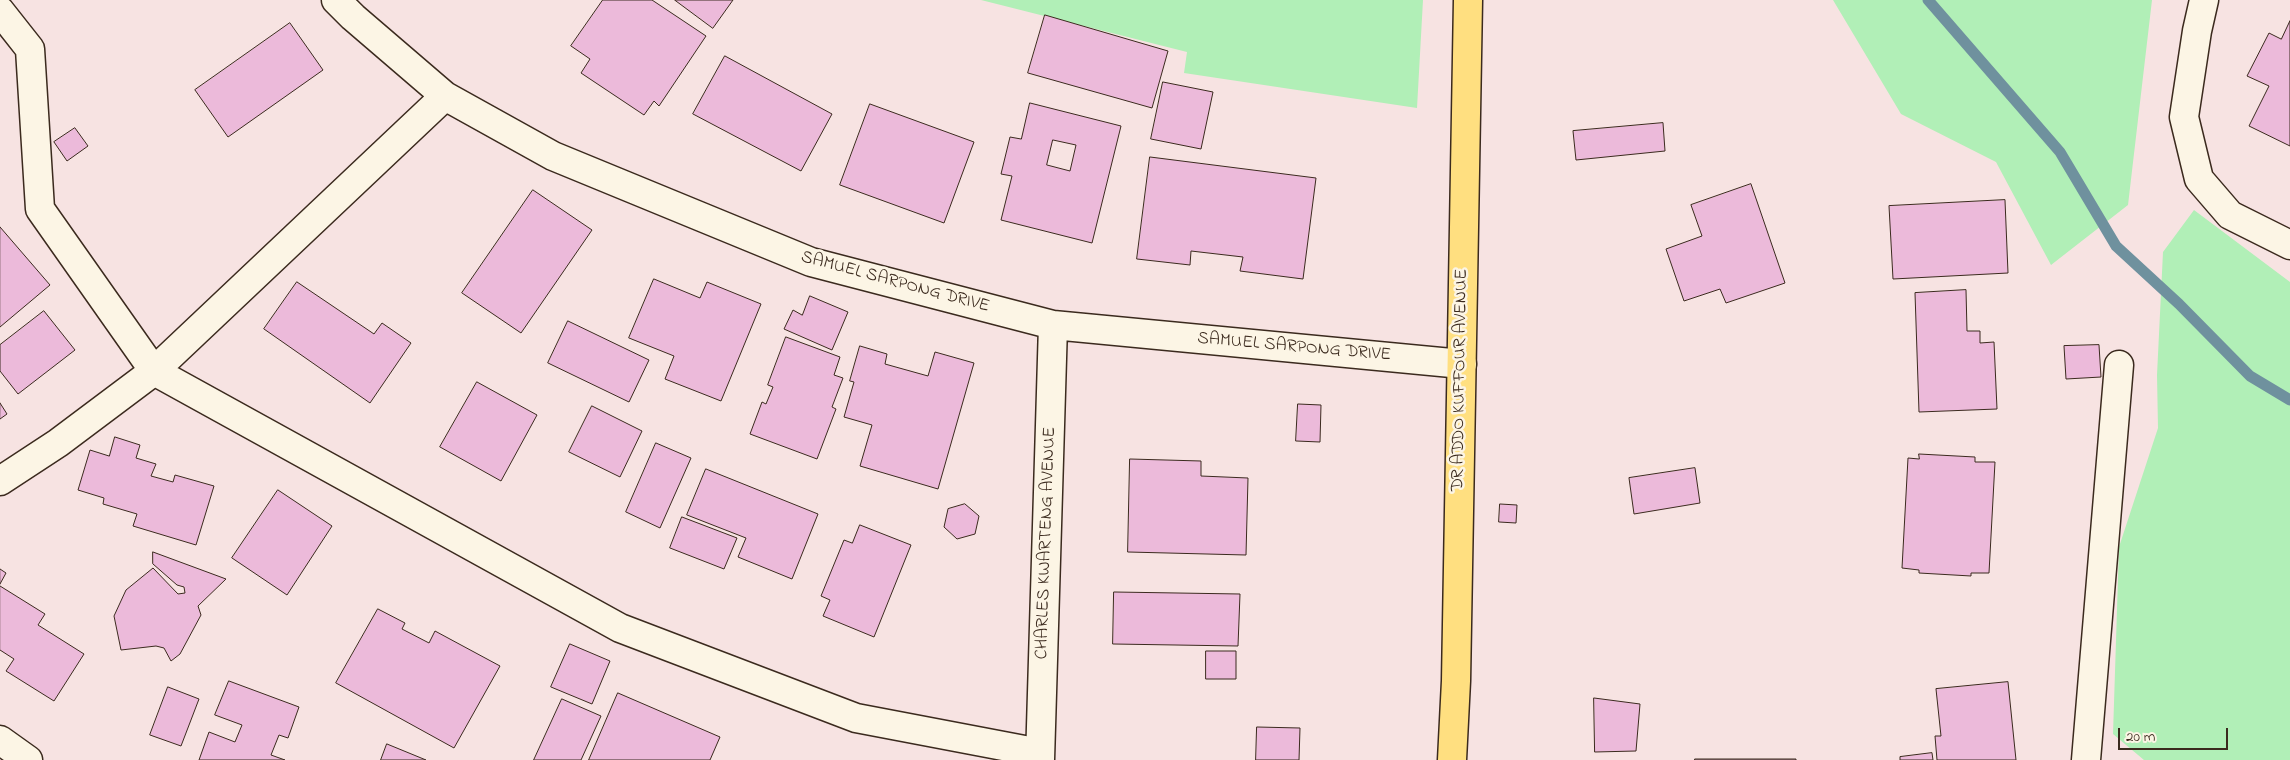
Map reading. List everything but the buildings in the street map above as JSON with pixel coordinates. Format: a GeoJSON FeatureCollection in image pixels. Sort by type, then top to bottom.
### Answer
{"type":"FeatureCollection","features":[{"type":"Feature","properties":{"kind":"main road","name":"DR ADDO KUFFOUR AVENUE"},"geometry":{"type":"LineString","coordinates":[[1452,760],[1456,681],[1468,0]]}},
{"type":"Feature","properties":{"kind":"street","name":"SAMUEL SARPONG DRIVE"},"geometry":{"type":"LineString","coordinates":[[336,0],[445,96],[552,156],[811,262],[1053,325],[1462,364]]}},
{"type":"Feature","properties":{"kind":"street"},"geometry":{"type":"LineString","coordinates":[[2204,0],[2197,31],[2184,117],[2199,179],[2230,215],[2290,245]]}},
{"type":"Feature","properties":{"kind":"street"},"geometry":{"type":"LineString","coordinates":[[0,12],[30,49],[40,209],[154,372],[620,628],[856,718],[1040,757]]}},
{"type":"Feature","properties":{"kind":"street"},"geometry":{"type":"LineString","coordinates":[[0,481],[58,443],[154,372],[445,96]]}},
{"type":"Feature","properties":{"kind":"street","name":"CHARLES KWARTENG AVENUE"},"geometry":{"type":"LineString","coordinates":[[1040,757],[1053,325]]}},
{"type":"Feature","properties":{"kind":"street"},"geometry":{"type":"LineString","coordinates":[[2086,760],[2119,365]]}},
{"type":"Feature","properties":{"kind":"street"},"geometry":{"type":"LineString","coordinates":[[0,740],[28,760]]}},
{"type":"Feature","properties":{"kind":"green space"},"geometry":{"type":"Polygon","coordinates":[[[981,0],[1423,0],[1417,108],[1184,73],[1187,52],[981,0]]]}},
{"type":"Feature","properties":{"kind":"green space"},"geometry":{"type":"Polygon","coordinates":[[[1833,0],[2152,0],[2128,205],[2051,265],[1996,162],[1901,114],[1833,0]]]}},
{"type":"Feature","properties":{"kind":"green space"},"geometry":{"type":"Polygon","coordinates":[[[2194,210],[2290,282],[2290,760],[2144,760],[2113,734],[2119,547],[2158,428],[2157,375],[2163,252],[2194,210]]]}},
{"type":"Feature","properties":{"kind":"waterway"},"geometry":{"type":"LineString","coordinates":[[1928,0],[2060,152],[2116,246],[2179,304],[2250,376],[2290,400]]}}]}
